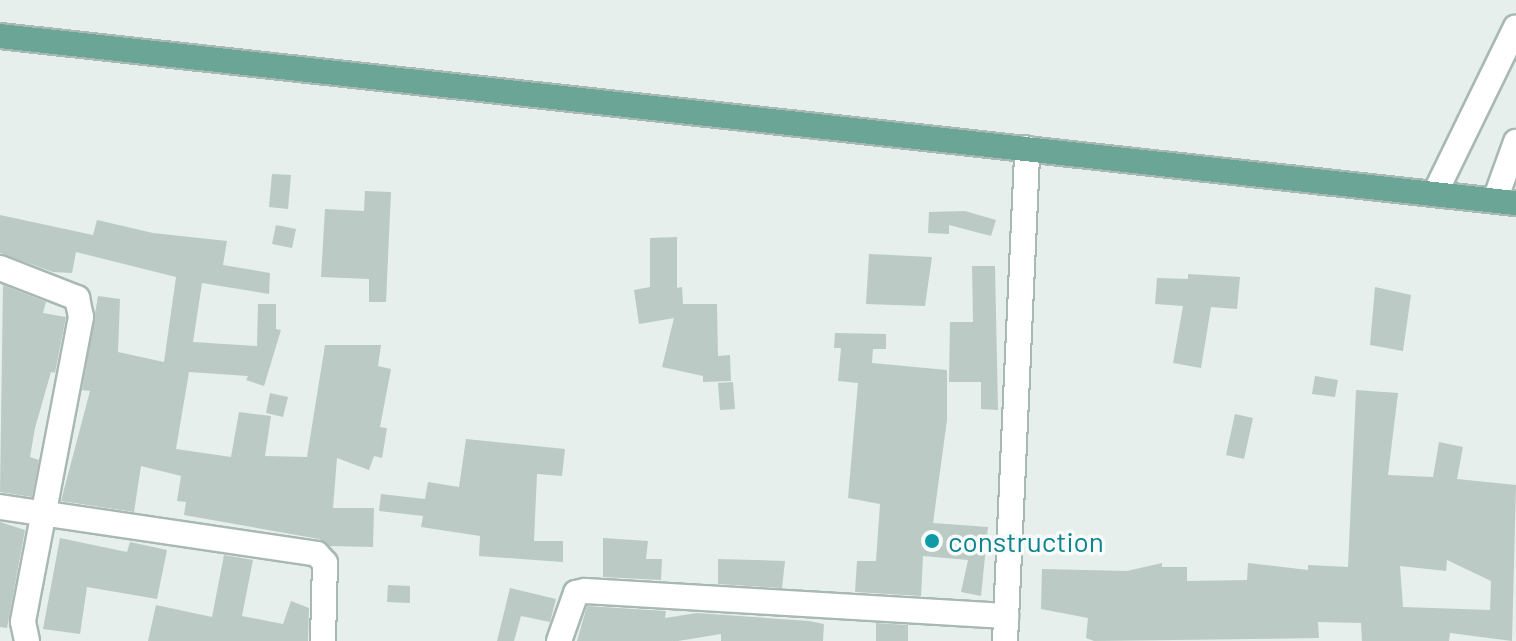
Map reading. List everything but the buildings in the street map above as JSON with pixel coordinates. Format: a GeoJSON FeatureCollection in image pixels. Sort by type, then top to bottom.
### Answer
{"type":"FeatureCollection","features":[{"type":"Feature","properties":{"kind":"main road"},"geometry":{"type":"LineString","coordinates":[[0,36],[1506,201]]}},
{"type":"Feature","properties":{"kind":"street"},"geometry":{"type":"LineString","coordinates":[[1436,191],[1516,27]]}},
{"type":"Feature","properties":{"kind":"street"},"geometry":{"type":"LineString","coordinates":[[1506,201],[1516,142]]}},
{"type":"Feature","properties":{"kind":"street"},"geometry":{"type":"LineString","coordinates":[[1005,641],[1027,148]]}},
{"type":"Feature","properties":{"kind":"street"},"geometry":{"type":"LineString","coordinates":[[0,268],[77,298],[81,317],[43,517],[17,627]]}},
{"type":"Feature","properties":{"kind":"street"},"geometry":{"type":"LineString","coordinates":[[0,507],[43,517],[317,554],[325,563],[323,641]]}},
{"type":"Feature","properties":{"kind":"street"},"geometry":{"type":"LineString","coordinates":[[559,641],[576,593],[585,591],[1006,616]]}},
{"type":"Feature","properties":{"kind":"place","name":"construction"},"geometry":{"type":"Point","coordinates":[932,541]}}]}
